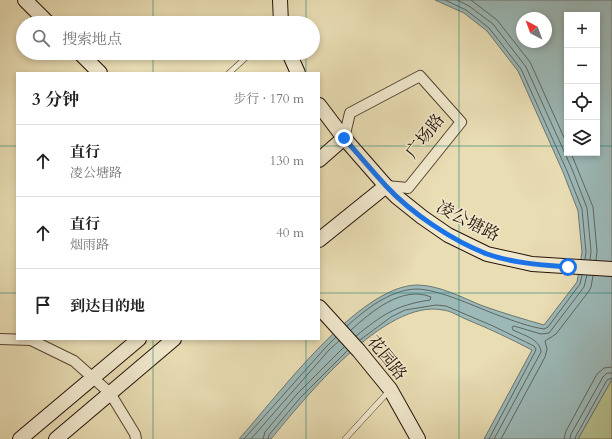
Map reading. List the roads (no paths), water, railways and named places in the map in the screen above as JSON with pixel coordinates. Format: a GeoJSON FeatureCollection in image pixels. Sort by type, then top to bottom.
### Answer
{"type":"FeatureCollection","features":[{"type":"Feature","properties":{"kind":"street"},"geometry":{"type":"LineString","coordinates":[[25,0],[41,16]]}},
{"type":"Feature","properties":{"kind":"street"},"geometry":{"type":"LineString","coordinates":[[280,0],[281,16]]}},
{"type":"Feature","properties":{"kind":"street"},"geometry":{"type":"LineString","coordinates":[[87,60],[99,72]]}},
{"type":"Feature","properties":{"kind":"street"},"geometry":{"type":"LineString","coordinates":[[292,60],[298,72]]}},
{"type":"Feature","properties":{"kind":"street","name":"广场路"},"geometry":{"type":"LineString","coordinates":[[344,138],[350,113],[420,76],[461,122],[408,188],[386,186]]}},
{"type":"Feature","properties":{"kind":"street","name":"凌公塘路"},"geometry":{"type":"LineString","coordinates":[[320,106],[344,138],[386,186],[422,218],[448,235],[487,254],[532,264],[612,269]]}},
{"type":"Feature","properties":{"kind":"street"},"geometry":{"type":"LineString","coordinates":[[320,159],[344,138]]}},
{"type":"Feature","properties":{"kind":"street"},"geometry":{"type":"LineString","coordinates":[[320,239],[386,186]]}},
{"type":"Feature","properties":{"kind":"street","name":"花园路"},"geometry":{"type":"LineString","coordinates":[[320,308],[359,351],[390,389],[418,439]]}},
{"type":"Feature","properties":{"kind":"street"},"geometry":{"type":"LineString","coordinates":[[0,339],[16,340]]}},
{"type":"Feature","properties":{"kind":"street"},"geometry":{"type":"LineString","coordinates":[[31,340],[74,361],[110,393],[136,439]]}},
{"type":"Feature","properties":{"kind":"street"},"geometry":{"type":"LineString","coordinates":[[20,439],[138,340]]}},
{"type":"Feature","properties":{"kind":"street"},"geometry":{"type":"LineString","coordinates":[[56,439],[173,340]]}},
{"type":"Feature","properties":{"kind":"lane"},"geometry":{"type":"LineString","coordinates":[[230,72],[243,60]]}},
{"type":"Feature","properties":{"kind":"lane"},"geometry":{"type":"LineString","coordinates":[[345,439],[390,389]]}},
{"type":"Feature","properties":{"kind":"water"},"geometry":{"type":"Polygon","coordinates":[[[435,0],[612,0],[612,379],[578,439],[484,439],[532,350],[450,312],[443,310],[420,310],[396,319],[372,335],[348,355],[325,377],[271,439],[239,439],[296,372],[320,347],[345,323],[370,304],[394,290],[417,285],[434,287],[451,292],[491,309],[544,325],[577,282],[582,252],[578,211],[563,172],[518,71],[487,31],[464,13],[435,0]]]}}]}
